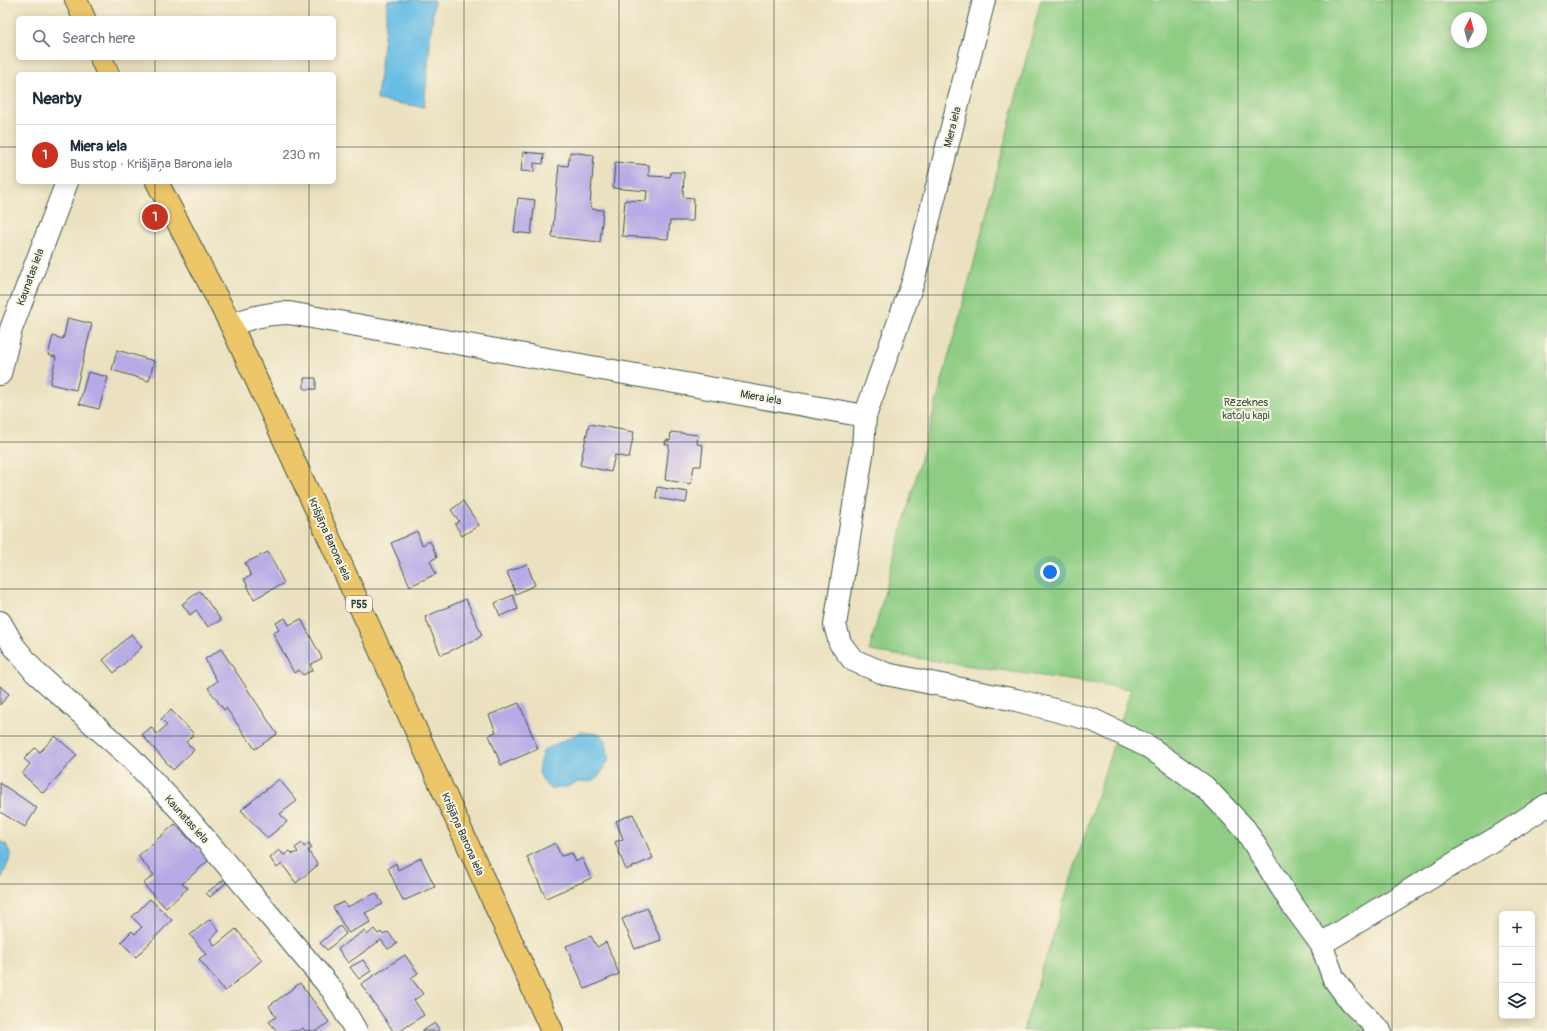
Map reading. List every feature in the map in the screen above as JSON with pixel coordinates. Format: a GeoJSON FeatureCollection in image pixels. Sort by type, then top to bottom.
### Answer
{"type":"FeatureCollection","features":[{"type":"Feature","properties":{"kind":"main road"},"geometry":{"type":"LineString","coordinates":[[76,0],[83,16]]}},
{"type":"Feature","properties":{"kind":"main road"},"geometry":{"type":"LineString","coordinates":[[102,60],[107,72]]}},
{"type":"Feature","properties":{"kind":"main road","name":"Krišjāņa Barona iela"},"geometry":{"type":"LineString","coordinates":[[158,184],[230,325],[311,498],[552,1031]]}},
{"type":"Feature","properties":{"kind":"street","name":"Miera iela"},"geometry":{"type":"LineString","coordinates":[[230,325],[254,316],[270,313],[289,313],[865,416],[913,282],[984,0]]}},
{"type":"Feature","properties":{"kind":"street","name":"Kaunatas iela"},"geometry":{"type":"LineString","coordinates":[[0,374],[11,329],[66,184]]}},
{"type":"Feature","properties":{"kind":"street"},"geometry":{"type":"LineString","coordinates":[[865,416],[863,449],[835,625],[840,643],[853,660],[886,674],[1016,700],[1093,720],[1149,747],[1205,787],[1245,829],[1290,903],[1321,944],[1334,979],[1350,1002],[1380,1031]]}},
{"type":"Feature","properties":{"kind":"street","name":"Kaunatas iela"},"geometry":{"type":"LineString","coordinates":[[0,622],[13,645],[35,672],[130,757],[186,816],[333,991],[356,1031]]}},
{"type":"Feature","properties":{"kind":"street"},"geometry":{"type":"LineString","coordinates":[[1321,944],[1503,834],[1547,805]]}},
{"type":"Feature","properties":{"kind":"green space","name":"Rēzeknes katoļu kapi"},"geometry":{"type":"Polygon","coordinates":[[[1041,0],[1547,0],[1547,796],[1361,913],[1316,973],[1364,1031],[1023,1031],[1131,689],[869,651],[977,251],[1041,0]]]}},
{"type":"Feature","properties":{"kind":"water"},"geometry":{"type":"Polygon","coordinates":[[[388,0],[434,0],[424,107],[377,100],[388,0]]]}},
{"type":"Feature","properties":{"kind":"water"},"geometry":{"type":"Polygon","coordinates":[[[581,732],[600,734],[606,743],[609,760],[598,777],[593,781],[578,782],[567,787],[550,789],[545,784],[539,771],[544,750],[581,732]]]}},
{"type":"Feature","properties":{"kind":"water"},"geometry":{"type":"Polygon","coordinates":[[[0,841],[6,844],[11,856],[0,882],[0,841]]]}},
{"type":"Feature","properties":{"kind":"building"},"geometry":{"type":"Polygon","coordinates":[[[523,152],[544,154],[543,164],[534,163],[534,172],[521,171],[523,152]]]}},
{"type":"Feature","properties":{"kind":"building"},"geometry":{"type":"Polygon","coordinates":[[[570,152],[594,155],[590,206],[592,209],[603,210],[600,242],[552,237],[559,165],[568,166],[570,152]]]}},
{"type":"Feature","properties":{"kind":"building"},"geometry":{"type":"Polygon","coordinates":[[[615,162],[649,165],[649,176],[670,177],[671,172],[684,172],[683,197],[694,198],[693,221],[670,221],[668,239],[622,236],[625,200],[646,201],[647,191],[613,188],[615,162]]]}},
{"type":"Feature","properties":{"kind":"building"},"geometry":{"type":"Polygon","coordinates":[[[518,198],[535,200],[531,234],[514,232],[518,198]]]}},
{"type":"Feature","properties":{"kind":"building"},"geometry":{"type":"Polygon","coordinates":[[[68,318],[92,324],[76,390],[50,384],[56,357],[48,355],[53,336],[63,339],[68,318]]]}},
{"type":"Feature","properties":{"kind":"building"},"geometry":{"type":"Polygon","coordinates":[[[117,350],[154,361],[149,381],[112,370],[117,350]]]}},
{"type":"Feature","properties":{"kind":"building"},"geometry":{"type":"Polygon","coordinates":[[[88,372],[108,377],[99,409],[79,404],[88,372]]]}},
{"type":"Feature","properties":{"kind":"building"},"geometry":{"type":"Polygon","coordinates":[[[304,378],[316,378],[316,389],[304,389],[304,378]]]}},
{"type":"Feature","properties":{"kind":"building"},"geometry":{"type":"Polygon","coordinates":[[[589,424],[634,432],[629,458],[615,455],[611,472],[580,465],[589,424]]]}},
{"type":"Feature","properties":{"kind":"building"},"geometry":{"type":"Polygon","coordinates":[[[671,432],[698,435],[697,444],[703,445],[701,466],[694,466],[691,484],[665,480],[669,445],[665,444],[666,440],[670,441],[671,432]]]}},
{"type":"Feature","properties":{"kind":"building"},"geometry":{"type":"Polygon","coordinates":[[[657,487],[688,492],[686,503],[656,498],[657,487]]]}},
{"type":"Feature","properties":{"kind":"building"},"geometry":{"type":"Polygon","coordinates":[[[463,501],[479,525],[462,536],[455,524],[459,521],[451,510],[463,501]]]}},
{"type":"Feature","properties":{"kind":"building"},"geometry":{"type":"Polygon","coordinates":[[[417,531],[422,545],[430,541],[437,557],[430,561],[436,574],[410,586],[391,543],[417,531]]]}},
{"type":"Feature","properties":{"kind":"building"},"geometry":{"type":"Polygon","coordinates":[[[268,552],[284,583],[254,599],[244,579],[251,576],[245,563],[268,552]]]}},
{"type":"Feature","properties":{"kind":"building"},"geometry":{"type":"Polygon","coordinates":[[[527,564],[535,585],[516,594],[507,572],[527,564]]]}},
{"type":"Feature","properties":{"kind":"building"},"geometry":{"type":"Polygon","coordinates":[[[200,591],[221,620],[208,627],[196,610],[190,615],[182,604],[200,591]]]}},
{"type":"Feature","properties":{"kind":"building"},"geometry":{"type":"Polygon","coordinates":[[[513,595],[518,609],[500,616],[495,603],[513,595]]]}},
{"type":"Feature","properties":{"kind":"building"},"geometry":{"type":"Polygon","coordinates":[[[466,599],[482,635],[477,639],[441,655],[425,617],[466,599]]]}},
{"type":"Feature","properties":{"kind":"building"},"geometry":{"type":"Polygon","coordinates":[[[285,618],[289,625],[301,619],[322,658],[310,665],[313,670],[303,675],[299,670],[294,673],[273,633],[279,630],[276,623],[285,618]]]}},
{"type":"Feature","properties":{"kind":"building"},"geometry":{"type":"Polygon","coordinates":[[[131,634],[142,647],[114,673],[103,660],[131,634]]]}},
{"type":"Feature","properties":{"kind":"building"},"geometry":{"type":"Polygon","coordinates":[[[221,649],[277,734],[255,749],[226,708],[224,710],[208,688],[217,681],[205,659],[221,649]]]}},
{"type":"Feature","properties":{"kind":"building"},"geometry":{"type":"Polygon","coordinates":[[[0,686],[9,694],[0,705],[0,686]]]}},
{"type":"Feature","properties":{"kind":"building"},"geometry":{"type":"Polygon","coordinates":[[[519,703],[538,749],[501,765],[489,735],[496,732],[489,715],[519,703]]]}},
{"type":"Feature","properties":{"kind":"building"},"geometry":{"type":"Polygon","coordinates":[[[171,710],[194,734],[186,742],[194,750],[173,770],[142,735],[151,727],[157,734],[167,725],[161,719],[171,710]]]}},
{"type":"Feature","properties":{"kind":"building"},"geometry":{"type":"Polygon","coordinates":[[[55,736],[77,755],[43,793],[22,774],[30,764],[24,759],[35,748],[40,752],[55,736]]]}},
{"type":"Feature","properties":{"kind":"building"},"geometry":{"type":"Polygon","coordinates":[[[279,779],[297,801],[280,814],[287,822],[267,838],[241,810],[279,779]]]}},
{"type":"Feature","properties":{"kind":"building"},"geometry":{"type":"Polygon","coordinates":[[[0,783],[37,808],[25,827],[0,812],[0,783]]]}},
{"type":"Feature","properties":{"kind":"building"},"geometry":{"type":"Polygon","coordinates":[[[633,814],[653,858],[626,870],[615,842],[623,839],[616,821],[633,814]]]}},
{"type":"Feature","properties":{"kind":"building"},"geometry":{"type":"Polygon","coordinates":[[[175,824],[209,860],[182,884],[188,888],[166,908],[143,884],[154,875],[138,856],[175,824]]]}},
{"type":"Feature","properties":{"kind":"building"},"geometry":{"type":"Polygon","coordinates":[[[302,843],[304,847],[309,843],[312,848],[308,851],[318,865],[296,883],[282,864],[277,868],[270,858],[279,850],[284,855],[290,851],[293,854],[298,852],[295,848],[302,843]]]}},
{"type":"Feature","properties":{"kind":"building"},"geometry":{"type":"Polygon","coordinates":[[[555,843],[561,856],[572,853],[576,862],[582,858],[591,878],[546,898],[527,857],[555,843]]]}},
{"type":"Feature","properties":{"kind":"building"},"geometry":{"type":"Polygon","coordinates":[[[421,858],[435,887],[403,901],[388,868],[396,863],[398,870],[421,858]]]}},
{"type":"Feature","properties":{"kind":"building"},"geometry":{"type":"Polygon","coordinates":[[[225,879],[228,881],[210,897],[206,893],[225,879]]]}},
{"type":"Feature","properties":{"kind":"building"},"geometry":{"type":"Polygon","coordinates":[[[376,893],[383,904],[365,913],[371,922],[348,933],[333,907],[344,902],[347,907],[376,893]]]}},
{"type":"Feature","properties":{"kind":"building"},"geometry":{"type":"Polygon","coordinates":[[[150,899],[172,920],[136,957],[121,942],[132,931],[135,934],[142,927],[132,917],[150,899]]]}},
{"type":"Feature","properties":{"kind":"building"},"geometry":{"type":"Polygon","coordinates":[[[647,908],[661,940],[635,949],[622,919],[647,908]]]}},
{"type":"Feature","properties":{"kind":"building"},"geometry":{"type":"Polygon","coordinates":[[[210,919],[219,931],[210,939],[215,946],[236,929],[262,960],[225,991],[199,959],[206,954],[190,935],[210,919]]]}},
{"type":"Feature","properties":{"kind":"building"},"geometry":{"type":"Polygon","coordinates":[[[340,926],[346,934],[327,950],[320,943],[340,926]]]}},
{"type":"Feature","properties":{"kind":"building"},"geometry":{"type":"Polygon","coordinates":[[[374,929],[378,934],[381,932],[383,935],[388,932],[397,944],[388,949],[381,940],[348,963],[338,949],[364,931],[367,935],[374,929]]]}},
{"type":"Feature","properties":{"kind":"building"},"geometry":{"type":"Polygon","coordinates":[[[591,936],[597,947],[606,942],[619,974],[585,989],[566,946],[591,936]]]}},
{"type":"Feature","properties":{"kind":"building"},"geometry":{"type":"Polygon","coordinates":[[[405,955],[418,973],[411,978],[423,994],[414,1000],[424,1015],[400,1031],[393,1031],[361,984],[405,955]]]}},
{"type":"Feature","properties":{"kind":"building"},"geometry":{"type":"Polygon","coordinates":[[[363,960],[371,971],[359,979],[350,967],[363,960]]]}},
{"type":"Feature","properties":{"kind":"building"},"geometry":{"type":"Polygon","coordinates":[[[300,983],[329,1022],[317,1031],[305,1031],[303,1028],[298,1031],[277,1031],[269,1022],[276,1017],[269,1006],[300,983]]]}},
{"type":"Feature","properties":{"kind":"building"},"geometry":{"type":"Polygon","coordinates":[[[435,1023],[440,1031],[422,1031],[435,1023]]]}},
{"type":"Feature","properties":{"kind":"place","name":"Miera iela"},"geometry":{"type":"Point","coordinates":[155,217]}}]}
